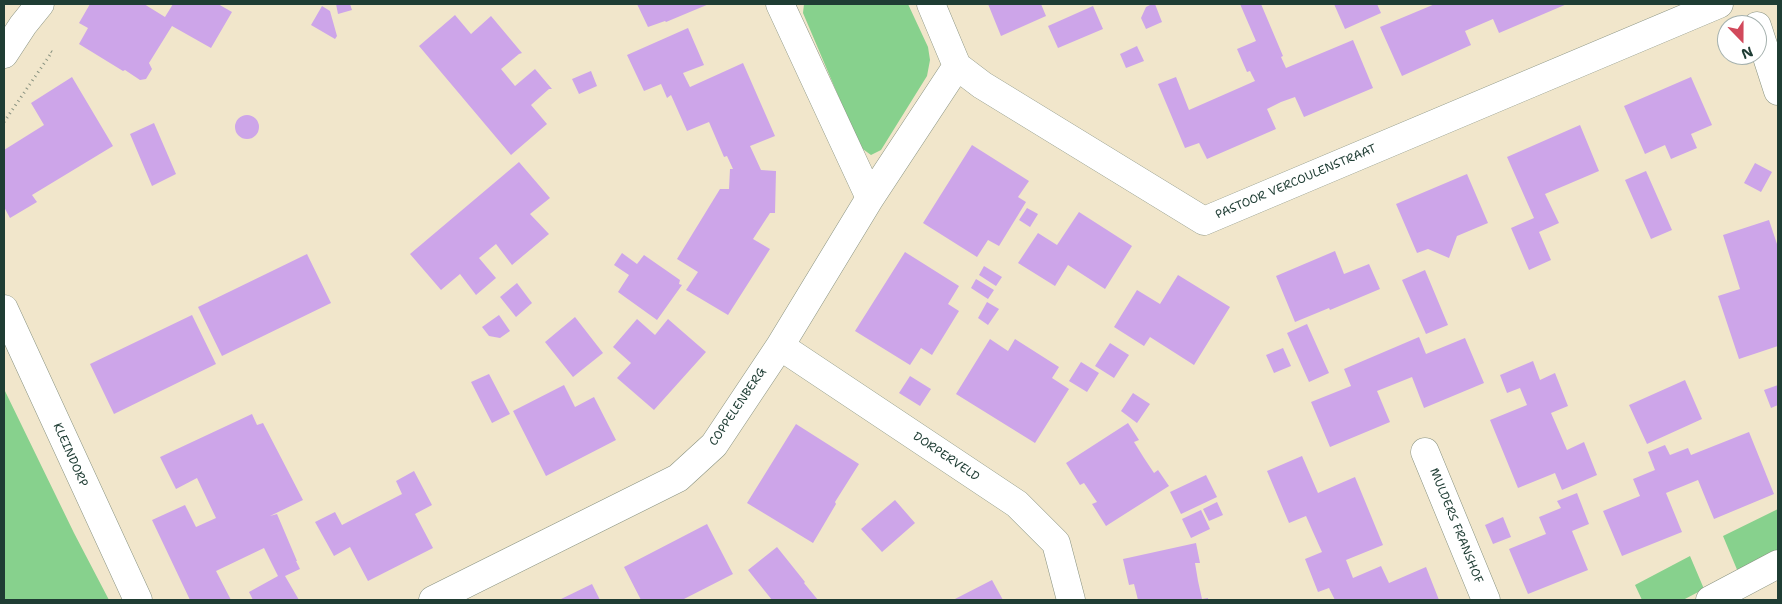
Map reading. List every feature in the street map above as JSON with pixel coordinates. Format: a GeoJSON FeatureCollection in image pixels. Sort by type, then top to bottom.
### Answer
{"type":"FeatureCollection","features":[{"type":"Feature","properties":{"kind":"street"},"geometry":{"type":"LineString","coordinates":[[4,54],[23,25],[40,4]]}},
{"type":"Feature","properties":{"kind":"street"},"geometry":{"type":"LineString","coordinates":[[780,4],[870,198]]}},
{"type":"Feature","properties":{"kind":"street"},"geometry":{"type":"LineString","coordinates":[[931,4],[957,66]]}},
{"type":"Feature","properties":{"kind":"street","name":"PASTOOR VERCOULENSTRAAT"},"geometry":{"type":"LineString","coordinates":[[957,66],[982,85],[1204,221],[1719,4]]}},
{"type":"Feature","properties":{"kind":"street"},"geometry":{"type":"LineString","coordinates":[[1767,56],[1778,91]]}},
{"type":"Feature","properties":{"kind":"street","name":"COPPELENBERG"},"geometry":{"type":"LineString","coordinates":[[433,600],[678,478],[714,445],[780,346],[870,198],[957,66]]}},
{"type":"Feature","properties":{"kind":"street","name":"KLEINDORP"},"geometry":{"type":"LineString","coordinates":[[4,309],[138,600]]}},
{"type":"Feature","properties":{"kind":"street","name":"DORPERVELD"},"geometry":{"type":"LineString","coordinates":[[780,346],[1017,504],[1056,543],[1071,600]]}},
{"type":"Feature","properties":{"kind":"street","name":"MULDERS FRANSHOF"},"geometry":{"type":"LineString","coordinates":[[1425,452],[1486,600]]}},
{"type":"Feature","properties":{"kind":"street"},"geometry":{"type":"LineString","coordinates":[[1710,600],[1778,564]]}},
{"type":"Feature","properties":{"kind":"green space"},"geometry":{"type":"Polygon","coordinates":[[[804,4],[908,4],[928,47],[930,60],[927,76],[881,150],[871,155],[860,147],[803,13],[804,4]]]}},
{"type":"Feature","properties":{"kind":"green space"},"geometry":{"type":"Polygon","coordinates":[[[4,389],[74,533],[109,600],[4,600],[4,389]]]}},
{"type":"Feature","properties":{"kind":"green space"},"geometry":{"type":"Polygon","coordinates":[[[1778,509],[1778,550],[1738,572],[1723,536],[1778,509]]]}},
{"type":"Feature","properties":{"kind":"green space"},"geometry":{"type":"Polygon","coordinates":[[[1690,556],[1704,589],[1683,600],[1642,600],[1635,585],[1690,556]]]}},
{"type":"Feature","properties":{"kind":"building"},"geometry":{"type":"Polygon","coordinates":[[[90,4],[144,4],[165,17],[173,4],[218,4],[232,12],[211,48],[172,26],[149,63],[152,69],[146,79],[140,80],[79,44],[88,28],[79,23],[90,4]]]}},
{"type":"Feature","properties":{"kind":"building"},"geometry":{"type":"Polygon","coordinates":[[[336,4],[350,4],[352,10],[338,14],[336,4]]]}},
{"type":"Feature","properties":{"kind":"building"},"geometry":{"type":"Polygon","coordinates":[[[637,4],[709,4],[666,22],[648,27],[637,4]]]}},
{"type":"Feature","properties":{"kind":"building"},"geometry":{"type":"Polygon","coordinates":[[[988,4],[1041,4],[1046,16],[1001,36],[988,4]]]}},
{"type":"Feature","properties":{"kind":"building"},"geometry":{"type":"Polygon","coordinates":[[[1155,4],[1162,22],[1146,29],[1141,18],[1146,7],[1155,4]]]}},
{"type":"Feature","properties":{"kind":"building"},"geometry":{"type":"Polygon","coordinates":[[[1240,4],[1261,4],[1283,56],[1281,57],[1286,68],[1353,40],[1373,88],[1304,117],[1295,97],[1281,102],[1267,109],[1276,129],[1207,159],[1199,143],[1185,148],[1158,84],[1176,77],[1189,110],[1255,81],[1250,71],[1247,72],[1237,49],[1256,41],[1240,4]]]}},
{"type":"Feature","properties":{"kind":"building"},"geometry":{"type":"Polygon","coordinates":[[[1334,4],[1377,4],[1381,13],[1345,29],[1334,4]]]}},
{"type":"Feature","properties":{"kind":"building"},"geometry":{"type":"Polygon","coordinates":[[[1435,4],[1567,4],[1499,33],[1493,19],[1465,31],[1471,45],[1402,76],[1380,27],[1435,4]]]}},
{"type":"Feature","properties":{"kind":"building"},"geometry":{"type":"Polygon","coordinates":[[[322,6],[330,11],[337,36],[335,39],[311,25],[322,6]]]}},
{"type":"Feature","properties":{"kind":"building"},"geometry":{"type":"Polygon","coordinates":[[[1093,6],[1103,29],[1058,48],[1048,26],[1093,6]]]}},
{"type":"Feature","properties":{"kind":"building"},"geometry":{"type":"Polygon","coordinates":[[[455,15],[471,34],[491,16],[522,53],[501,69],[515,86],[535,69],[552,89],[549,89],[531,105],[547,124],[511,155],[419,46],[455,15]]]}},
{"type":"Feature","properties":{"kind":"building"},"geometry":{"type":"Polygon","coordinates":[[[688,28],[704,65],[683,73],[690,87],[743,63],[775,136],[750,146],[761,170],[776,171],[775,213],[770,213],[753,239],[770,249],[728,315],[686,290],[698,272],[677,259],[720,189],[729,189],[730,169],[733,169],[727,156],[724,157],[709,122],[687,131],[671,95],[667,98],[661,84],[644,91],[627,55],[688,28]]]}},
{"type":"Feature","properties":{"kind":"building"},"geometry":{"type":"Polygon","coordinates":[[[1137,46],[1144,61],[1126,68],[1120,54],[1137,46]]]}},
{"type":"Feature","properties":{"kind":"building"},"geometry":{"type":"Polygon","coordinates":[[[591,71],[597,86],[579,94],[572,79],[591,71]]]}},
{"type":"Feature","properties":{"kind":"building"},"geometry":{"type":"Polygon","coordinates":[[[72,77],[113,146],[32,195],[37,202],[10,218],[4,207],[4,150],[44,125],[31,103],[72,77]]]}},
{"type":"Feature","properties":{"kind":"building"},"geometry":{"type":"Polygon","coordinates":[[[1691,77],[1712,125],[1691,134],[1697,148],[1671,159],[1665,145],[1645,154],[1624,106],[1691,77]]]}},
{"type":"Feature","properties":{"kind":"building"},"geometry":{"type":"Polygon","coordinates":[[[247,115],[256,118],[259,127],[256,136],[247,139],[238,136],[235,127],[238,118],[247,115]]]}},
{"type":"Feature","properties":{"kind":"building"},"geometry":{"type":"Polygon","coordinates":[[[154,123],[176,174],[152,186],[130,134],[154,123]]]}},
{"type":"Feature","properties":{"kind":"building"},"geometry":{"type":"Polygon","coordinates":[[[1580,125],[1599,171],[1545,194],[1559,223],[1539,232],[1551,260],[1529,270],[1511,228],[1534,218],[1507,157],[1580,125]]]}},
{"type":"Feature","properties":{"kind":"building"},"geometry":{"type":"Polygon","coordinates":[[[972,145],[1029,181],[1018,197],[1026,202],[999,246],[988,240],[977,257],[923,223],[972,145]]]}},
{"type":"Feature","properties":{"kind":"building"},"geometry":{"type":"Polygon","coordinates":[[[519,162],[550,198],[530,214],[549,234],[512,265],[496,244],[479,258],[496,278],[476,295],[460,274],[441,290],[410,254],[519,162]]]}},
{"type":"Feature","properties":{"kind":"building"},"geometry":{"type":"Polygon","coordinates":[[[1755,163],[1772,172],[1761,192],[1744,183],[1755,163]]]}},
{"type":"Feature","properties":{"kind":"building"},"geometry":{"type":"Polygon","coordinates":[[[1646,171],[1672,230],[1651,239],[1625,180],[1646,171]]]}},
{"type":"Feature","properties":{"kind":"building"},"geometry":{"type":"Polygon","coordinates":[[[1467,174],[1488,223],[1457,236],[1449,258],[1428,249],[1417,253],[1396,204],[1467,174]]]}},
{"type":"Feature","properties":{"kind":"building"},"geometry":{"type":"Polygon","coordinates":[[[1027,208],[1038,214],[1030,227],[1019,220],[1027,208]]]}},
{"type":"Feature","properties":{"kind":"building"},"geometry":{"type":"Polygon","coordinates":[[[1079,212],[1132,246],[1105,289],[1068,265],[1055,286],[1018,263],[1038,233],[1057,245],[1079,212]]]}},
{"type":"Feature","properties":{"kind":"building"},"geometry":{"type":"Polygon","coordinates":[[[1769,220],[1778,247],[1778,346],[1739,359],[1718,296],[1740,289],[1723,235],[1769,220]]]}},
{"type":"Feature","properties":{"kind":"building"},"geometry":{"type":"Polygon","coordinates":[[[1335,251],[1344,274],[1369,264],[1380,289],[1295,322],[1276,276],[1335,251]]]}},
{"type":"Feature","properties":{"kind":"building"},"geometry":{"type":"Polygon","coordinates":[[[905,252],[959,286],[948,304],[959,311],[932,355],[921,348],[910,365],[855,331],[905,252]]]}},
{"type":"Feature","properties":{"kind":"building"},"geometry":{"type":"Polygon","coordinates":[[[622,253],[637,264],[644,255],[680,280],[679,284],[682,285],[657,320],[618,292],[629,275],[614,265],[622,253]]]}},
{"type":"Feature","properties":{"kind":"building"},"geometry":{"type":"Polygon","coordinates":[[[307,254],[331,303],[222,356],[198,307],[307,254]]]}},
{"type":"Feature","properties":{"kind":"building"},"geometry":{"type":"Polygon","coordinates":[[[984,266],[1002,277],[996,286],[979,275],[984,266]]]}},
{"type":"Feature","properties":{"kind":"building"},"geometry":{"type":"Polygon","coordinates":[[[1425,270],[1448,325],[1426,334],[1402,280],[1425,270]]]}},
{"type":"Feature","properties":{"kind":"building"},"geometry":{"type":"Polygon","coordinates":[[[1178,275],[1230,307],[1194,365],[1150,337],[1144,346],[1114,327],[1137,290],[1160,304],[1178,275]]]}},
{"type":"Feature","properties":{"kind":"building"},"geometry":{"type":"Polygon","coordinates":[[[976,279],[994,290],[988,299],[971,288],[976,279]]]}},
{"type":"Feature","properties":{"kind":"building"},"geometry":{"type":"Polygon","coordinates":[[[517,283],[532,303],[516,317],[500,297],[517,283]]]}},
{"type":"Feature","properties":{"kind":"building"},"geometry":{"type":"Polygon","coordinates":[[[987,302],[999,309],[988,325],[978,318],[987,302]]]}},
{"type":"Feature","properties":{"kind":"building"},"geometry":{"type":"Polygon","coordinates":[[[192,315],[216,364],[114,414],[90,364],[192,315]]]}},
{"type":"Feature","properties":{"kind":"building"},"geometry":{"type":"Polygon","coordinates":[[[499,315],[510,331],[500,338],[489,336],[482,327],[499,315]]]}},
{"type":"Feature","properties":{"kind":"building"},"geometry":{"type":"Polygon","coordinates":[[[575,317],[603,353],[573,377],[545,342],[575,317]]]}},
{"type":"Feature","properties":{"kind":"building"},"geometry":{"type":"Polygon","coordinates":[[[637,319],[655,335],[668,319],[706,352],[654,410],[617,378],[631,363],[613,347],[637,319]]]}},
{"type":"Feature","properties":{"kind":"building"},"geometry":{"type":"Polygon","coordinates":[[[1307,324],[1329,373],[1309,382],[1287,333],[1307,324]]]}},
{"type":"Feature","properties":{"kind":"building"},"geometry":{"type":"Polygon","coordinates":[[[1419,337],[1426,354],[1465,338],[1484,383],[1424,408],[1412,377],[1377,391],[1390,422],[1330,447],[1311,402],[1351,386],[1344,369],[1419,337]]]}},
{"type":"Feature","properties":{"kind":"building"},"geometry":{"type":"Polygon","coordinates":[[[990,339],[1008,351],[1015,339],[1059,367],[1052,378],[1069,389],[1035,443],[956,394],[990,339]]]}},
{"type":"Feature","properties":{"kind":"building"},"geometry":{"type":"Polygon","coordinates":[[[1110,343],[1129,355],[1114,378],[1095,366],[1110,343]]]}},
{"type":"Feature","properties":{"kind":"building"},"geometry":{"type":"Polygon","coordinates":[[[1283,348],[1291,366],[1274,373],[1266,355],[1283,348]]]}},
{"type":"Feature","properties":{"kind":"building"},"geometry":{"type":"Polygon","coordinates":[[[1533,361],[1540,380],[1555,373],[1568,406],[1551,413],[1567,450],[1584,442],[1597,475],[1562,490],[1555,473],[1518,488],[1490,420],[1527,405],[1520,388],[1507,393],[1500,375],[1533,361]]]}},
{"type":"Feature","properties":{"kind":"building"},"geometry":{"type":"Polygon","coordinates":[[[1081,362],[1099,373],[1087,392],[1069,381],[1081,362]]]}},
{"type":"Feature","properties":{"kind":"building"},"geometry":{"type":"Polygon","coordinates":[[[489,374],[510,414],[492,423],[471,382],[489,374]]]}},
{"type":"Feature","properties":{"kind":"building"},"geometry":{"type":"Polygon","coordinates":[[[910,376],[931,389],[920,406],[899,393],[910,376]]]}},
{"type":"Feature","properties":{"kind":"building"},"geometry":{"type":"Polygon","coordinates":[[[1685,380],[1702,419],[1647,444],[1629,405],[1685,380]]]}},
{"type":"Feature","properties":{"kind":"building"},"geometry":{"type":"Polygon","coordinates":[[[564,385],[575,407],[594,397],[616,440],[546,476],[513,411],[564,385]]]}},
{"type":"Feature","properties":{"kind":"building"},"geometry":{"type":"Polygon","coordinates":[[[1778,385],[1778,405],[1771,408],[1764,390],[1778,385]]]}},
{"type":"Feature","properties":{"kind":"building"},"geometry":{"type":"Polygon","coordinates":[[[1133,393],[1150,404],[1137,423],[1121,411],[1133,393]]]}},
{"type":"Feature","properties":{"kind":"building"},"geometry":{"type":"Polygon","coordinates":[[[252,414],[257,425],[263,423],[303,500],[270,516],[277,514],[300,569],[285,576],[299,600],[253,600],[249,592],[278,576],[264,548],[216,571],[231,600],[190,600],[152,520],[185,505],[196,527],[216,518],[197,478],[176,489],[160,457],[252,414]]]}},
{"type":"Feature","properties":{"kind":"building"},"geometry":{"type":"Polygon","coordinates":[[[1128,423],[1139,440],[1134,442],[1144,458],[1154,473],[1158,470],[1169,486],[1106,526],[1092,504],[1097,502],[1084,483],[1080,485],[1066,463],[1128,423]]]}},
{"type":"Feature","properties":{"kind":"building"},"geometry":{"type":"Polygon","coordinates":[[[796,424],[859,464],[835,502],[836,504],[813,543],[747,503],[796,424]]]}},
{"type":"Feature","properties":{"kind":"building"},"geometry":{"type":"Polygon","coordinates":[[[1749,432],[1774,494],[1714,519],[1698,480],[1666,493],[1682,532],[1622,556],[1603,511],[1640,496],[1633,479],[1655,470],[1648,452],[1665,445],[1670,455],[1688,448],[1691,455],[1749,432]]]}},
{"type":"Feature","properties":{"kind":"building"},"geometry":{"type":"Polygon","coordinates":[[[1302,456],[1318,493],[1355,477],[1383,545],[1346,560],[1353,578],[1381,566],[1389,583],[1426,567],[1439,600],[1335,600],[1329,588],[1318,592],[1305,559],[1322,552],[1306,516],[1289,523],[1267,471],[1302,456]]]}},
{"type":"Feature","properties":{"kind":"building"},"geometry":{"type":"Polygon","coordinates":[[[414,471],[432,505],[415,514],[433,548],[368,581],[350,547],[334,556],[315,522],[335,512],[342,525],[402,494],[396,481],[414,471]]]}},
{"type":"Feature","properties":{"kind":"building"},"geometry":{"type":"Polygon","coordinates":[[[1206,475],[1217,497],[1181,514],[1170,492],[1206,475]]]}},
{"type":"Feature","properties":{"kind":"building"},"geometry":{"type":"Polygon","coordinates":[[[1577,493],[1589,524],[1572,531],[1588,570],[1528,594],[1509,549],[1546,534],[1539,517],[1561,508],[1557,501],[1577,493]]]}},
{"type":"Feature","properties":{"kind":"building"},"geometry":{"type":"Polygon","coordinates":[[[895,500],[915,523],[882,552],[861,529],[895,500]]]}},
{"type":"Feature","properties":{"kind":"building"},"geometry":{"type":"Polygon","coordinates":[[[1217,502],[1223,515],[1209,521],[1203,509],[1217,502]]]}},
{"type":"Feature","properties":{"kind":"building"},"geometry":{"type":"Polygon","coordinates":[[[1201,510],[1210,529],[1191,538],[1182,519],[1201,510]]]}},
{"type":"Feature","properties":{"kind":"building"},"geometry":{"type":"Polygon","coordinates":[[[1503,517],[1511,537],[1493,544],[1485,525],[1503,517]]]}},
{"type":"Feature","properties":{"kind":"building"},"geometry":{"type":"Polygon","coordinates":[[[707,524],[733,574],[682,600],[641,600],[624,567],[707,524]]]}},
{"type":"Feature","properties":{"kind":"building"},"geometry":{"type":"Polygon","coordinates":[[[1196,543],[1200,563],[1195,563],[1198,581],[1202,599],[1208,598],[1208,600],[1138,600],[1134,584],[1129,585],[1123,559],[1196,543]]]}},
{"type":"Feature","properties":{"kind":"building"},"geometry":{"type":"Polygon","coordinates":[[[777,547],[818,600],[772,600],[748,570],[777,547]]]}},
{"type":"Feature","properties":{"kind":"building"},"geometry":{"type":"Polygon","coordinates":[[[992,580],[1003,600],[953,600],[992,580]]]}},
{"type":"Feature","properties":{"kind":"building"},"geometry":{"type":"Polygon","coordinates":[[[592,584],[600,600],[559,600],[592,584]]]}}]}
